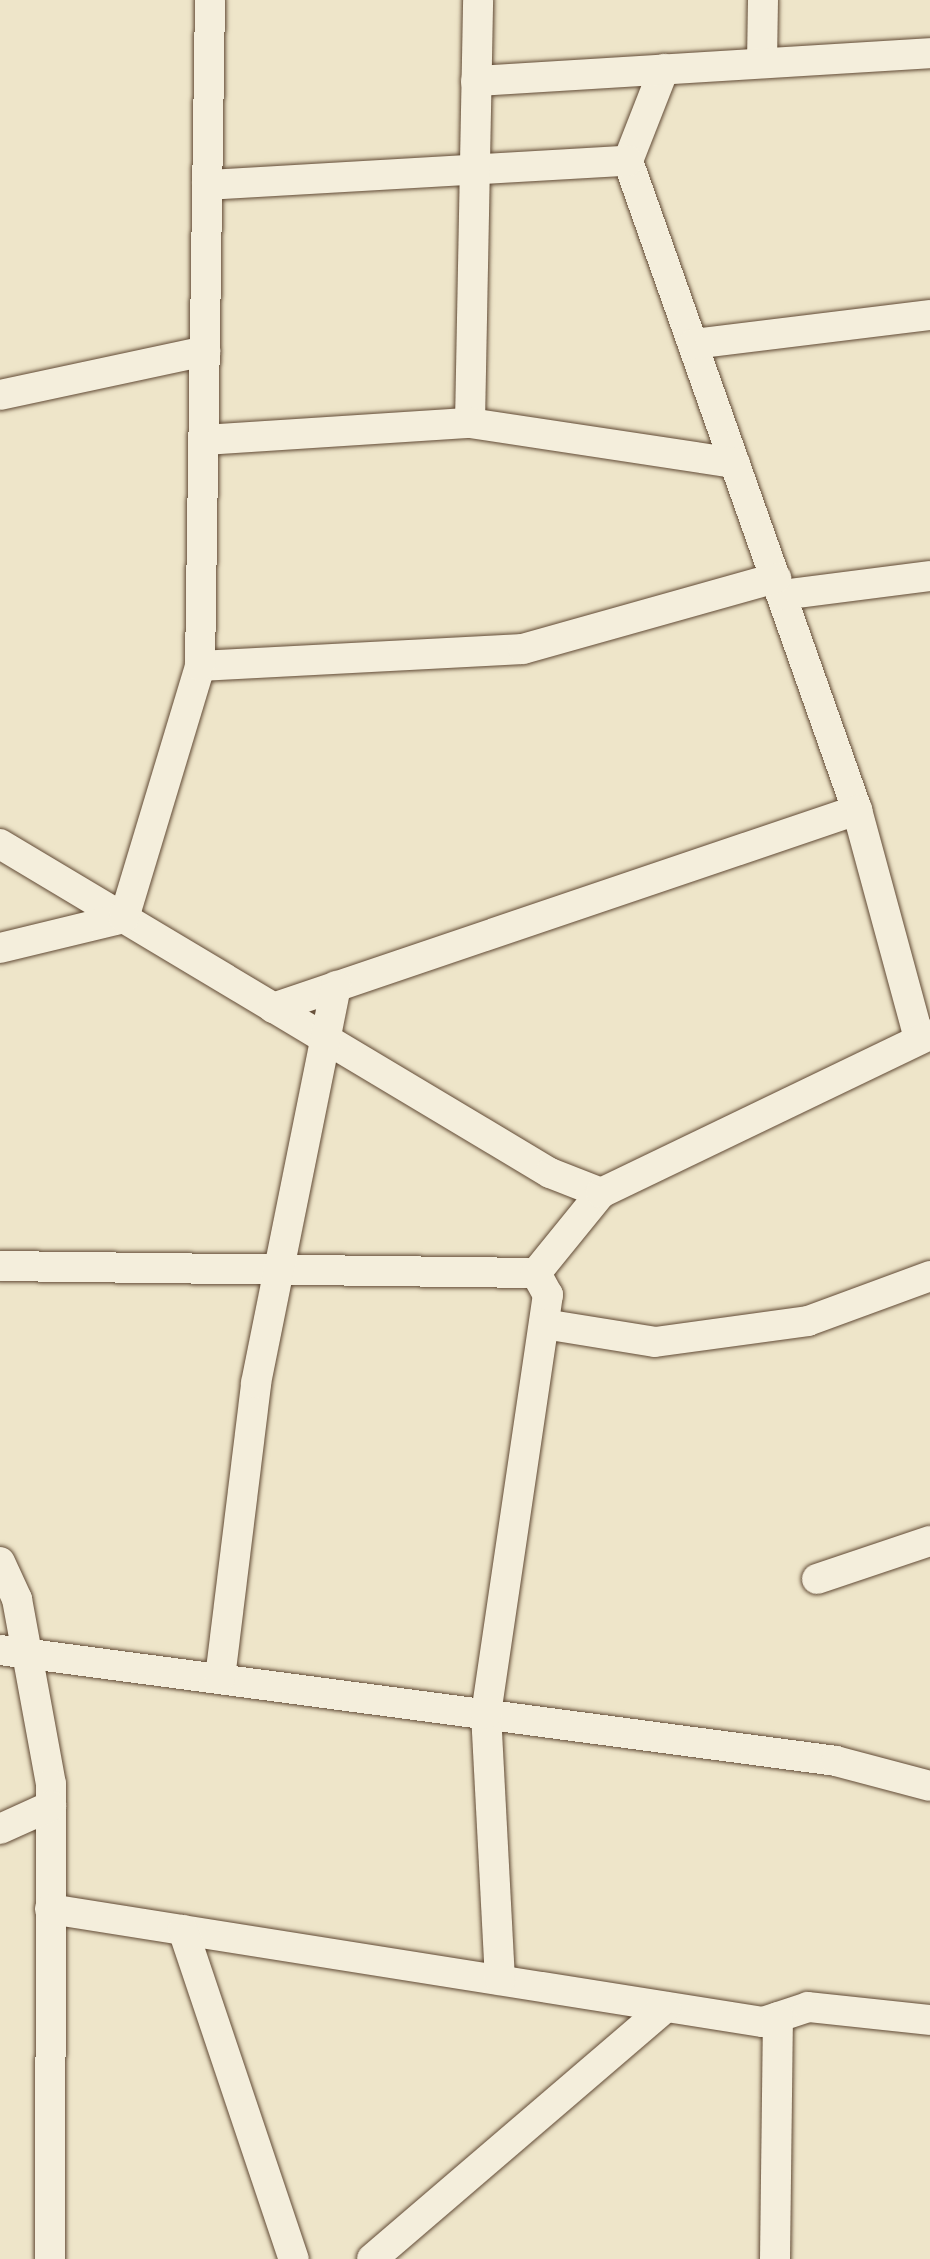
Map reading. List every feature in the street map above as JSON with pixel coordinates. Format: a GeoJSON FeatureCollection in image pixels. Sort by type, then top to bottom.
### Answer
{"type":"FeatureCollection","features":[{"type":"Feature","properties":{"kind":"street"},"geometry":{"type":"LineString","coordinates":[[124,918],[200,666],[210,0]]}},
{"type":"Feature","properties":{"kind":"street"},"geometry":{"type":"LineString","coordinates":[[471,422],[478,0]]}},
{"type":"Feature","properties":{"kind":"street"},"geometry":{"type":"LineString","coordinates":[[762,63],[763,0]]}},
{"type":"Feature","properties":{"kind":"street"},"geometry":{"type":"LineString","coordinates":[[476,81],[930,53]]}},
{"type":"Feature","properties":{"kind":"street"},"geometry":{"type":"LineString","coordinates":[[536,1273],[601,1193],[924,1036],[857,810],[628,161],[664,69]]}},
{"type":"Feature","properties":{"kind":"street"},"geometry":{"type":"LineString","coordinates":[[207,185],[628,161]]}},
{"type":"Feature","properties":{"kind":"street"},"geometry":{"type":"LineString","coordinates":[[693,344],[930,315]]}},
{"type":"Feature","properties":{"kind":"street"},"geometry":{"type":"LineString","coordinates":[[0,395],[205,351]]}},
{"type":"Feature","properties":{"kind":"street"},"geometry":{"type":"LineString","coordinates":[[204,440],[471,422],[735,463]]}},
{"type":"Feature","properties":{"kind":"street"},"geometry":{"type":"LineString","coordinates":[[200,666],[523,649],[779,587],[930,576]]}},
{"type":"Feature","properties":{"kind":"street"},"geometry":{"type":"LineString","coordinates":[[273,1007],[857,810]]}},
{"type":"Feature","properties":{"kind":"street"},"geometry":{"type":"LineString","coordinates":[[0,844],[550,1173],[601,1193]]}},
{"type":"Feature","properties":{"kind":"street"},"geometry":{"type":"LineString","coordinates":[[0,948],[124,918]]}},
{"type":"Feature","properties":{"kind":"street"},"geometry":{"type":"LineString","coordinates":[[220,1678],[256,1383],[336,986]]}},
{"type":"Feature","properties":{"kind":"street"},"geometry":{"type":"LineString","coordinates":[[0,1266],[536,1273]]}},
{"type":"Feature","properties":{"kind":"street"},"geometry":{"type":"LineString","coordinates":[[500,1980],[486,1714],[548,1295],[536,1273]]}},
{"type":"Feature","properties":{"kind":"street"},"geometry":{"type":"LineString","coordinates":[[544,1324],[655,1342],[808,1321],[930,1276]]}},
{"type":"Feature","properties":{"kind":"street"},"geometry":{"type":"LineString","coordinates":[[817,1579],[930,1541]]}},
{"type":"Feature","properties":{"kind":"street"},"geometry":{"type":"LineString","coordinates":[[0,1562],[16,1599],[13,1651],[51,1805],[50,2259]]}},
{"type":"Feature","properties":{"kind":"street"},"geometry":{"type":"LineString","coordinates":[[13,1651],[836,1761],[930,1786]]}},
{"type":"Feature","properties":{"kind":"street"},"geometry":{"type":"LineString","coordinates":[[0,1829],[51,1805]]}},
{"type":"Feature","properties":{"kind":"street"},"geometry":{"type":"LineString","coordinates":[[50,1909],[763,2022],[808,2007],[930,2020]]}},
{"type":"Feature","properties":{"kind":"street"},"geometry":{"type":"LineString","coordinates":[[183,1930],[294,2259]]}},
{"type":"Feature","properties":{"kind":"street"},"geometry":{"type":"LineString","coordinates":[[372,2259],[666,2007]]}},
{"type":"Feature","properties":{"kind":"street"},"geometry":{"type":"LineString","coordinates":[[775,2259],[779,2017]]}}]}
